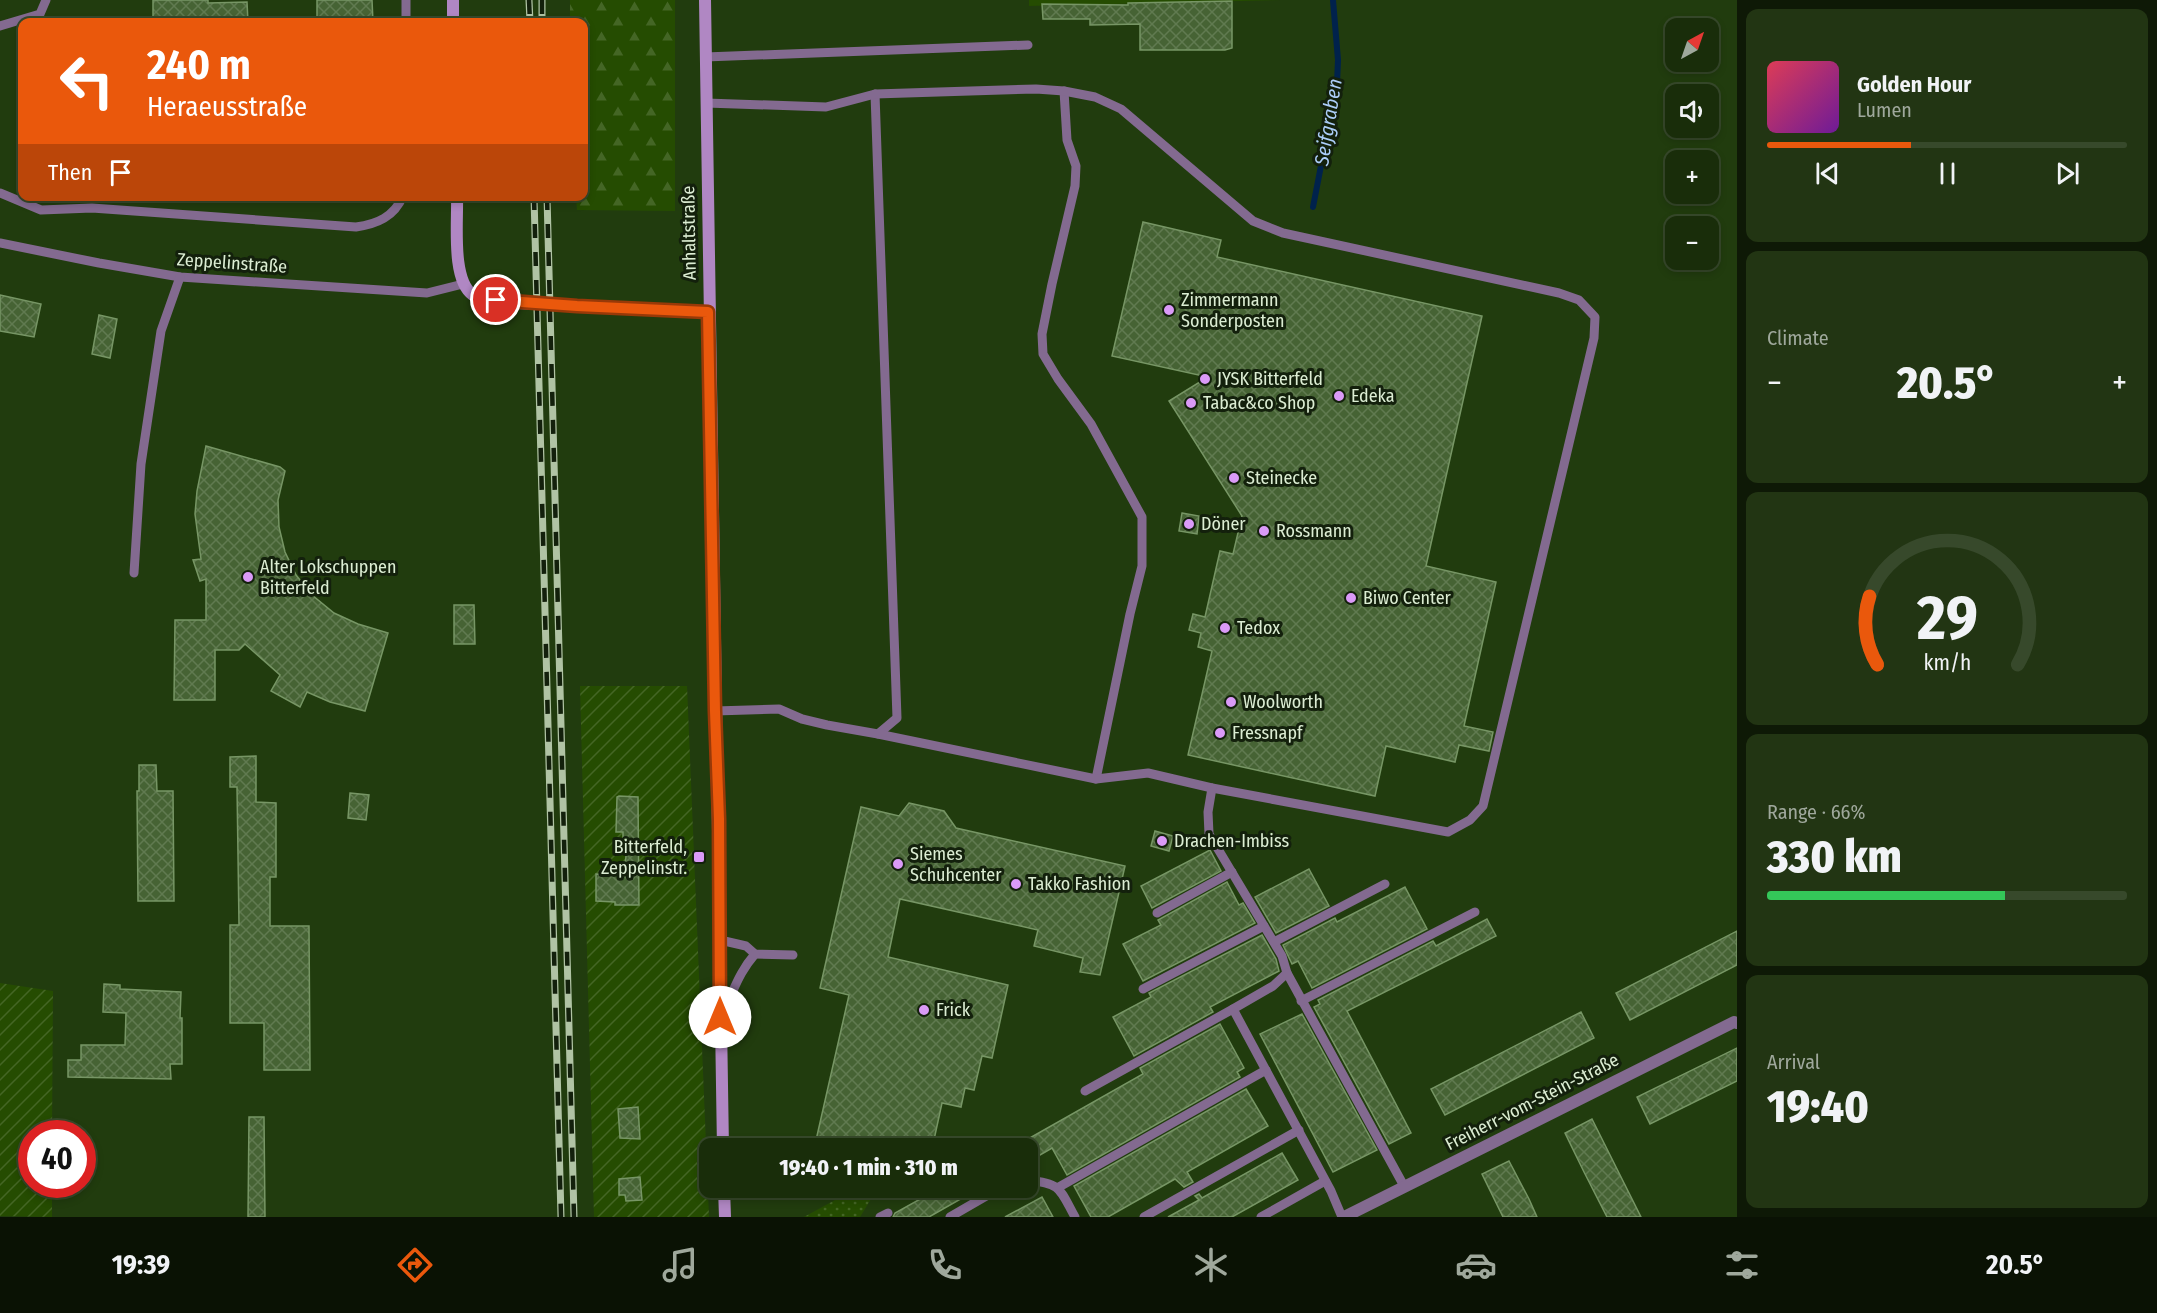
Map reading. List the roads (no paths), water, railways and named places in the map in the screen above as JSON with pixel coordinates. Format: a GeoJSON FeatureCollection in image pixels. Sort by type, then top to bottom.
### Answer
{"type":"FeatureCollection","features":[{"type":"Feature","properties":{"kind":"street"},"geometry":{"type":"LineString","coordinates":[[453,0],[453,18]]}},
{"type":"Feature","properties":{"kind":"street","name":"Anhaltstraße"},"geometry":{"type":"LineString","coordinates":[[705,0],[708,312],[719,819],[723,1138]]}},
{"type":"Feature","properties":{"kind":"street"},"geometry":{"type":"LineString","coordinates":[[458,201],[459,268],[463,284],[473,295],[504,301],[708,312]]}},
{"type":"Feature","properties":{"kind":"street","name":"Freiherr-vom-Stein-Straße"},"geometry":{"type":"LineString","coordinates":[[1343,1217],[1734,1022],[1737,1023]]}},
{"type":"Feature","properties":{"kind":"street"},"geometry":{"type":"LineString","coordinates":[[724,1198],[725,1217]]}},
{"type":"Feature","properties":{"kind":"lane"},"geometry":{"type":"LineString","coordinates":[[27,18],[40,14],[46,0]]}},
{"type":"Feature","properties":{"kind":"lane"},"geometry":{"type":"LineString","coordinates":[[406,0],[406,18]]}},
{"type":"Feature","properties":{"kind":"lane"},"geometry":{"type":"LineString","coordinates":[[0,26],[18,21]]}},
{"type":"Feature","properties":{"kind":"lane"},"geometry":{"type":"LineString","coordinates":[[705,57],[1028,45]]}},
{"type":"Feature","properties":{"kind":"lane"},"geometry":{"type":"LineString","coordinates":[[706,103],[826,108],[875,94],[1036,89],[1095,97],[1121,109],[1252,221],[1283,233],[1559,293],[1579,300],[1595,317],[1594,338],[1483,806],[1470,820],[1448,832],[1212,788],[1148,773],[1096,780],[802,719],[778,709],[715,711]]}},
{"type":"Feature","properties":{"kind":"lane"},"geometry":{"type":"LineString","coordinates":[[1064,91],[1067,140],[1076,165],[1075,186],[1042,334],[1043,354],[1090,424],[1142,517],[1142,566],[1096,780]]}},
{"type":"Feature","properties":{"kind":"lane"},"geometry":{"type":"LineString","coordinates":[[875,94],[897,718],[878,734]]}},
{"type":"Feature","properties":{"kind":"lane"},"geometry":{"type":"LineString","coordinates":[[0,193],[18,201]]}},
{"type":"Feature","properties":{"kind":"lane"},"geometry":{"type":"LineString","coordinates":[[19,201],[40,210],[92,208],[357,227],[375,224],[390,215],[400,201]]}},
{"type":"Feature","properties":{"kind":"lane","name":"Zeppelinstraße"},"geometry":{"type":"LineString","coordinates":[[0,243],[180,277],[427,293],[463,284]]}},
{"type":"Feature","properties":{"kind":"lane"},"geometry":{"type":"LineString","coordinates":[[134,573],[141,464],[161,331],[180,277]]}},
{"type":"Feature","properties":{"kind":"lane"},"geometry":{"type":"LineString","coordinates":[[1212,788],[1208,812],[1209,834],[1282,956],[1287,973],[1301,1001],[1404,1186]]}},
{"type":"Feature","properties":{"kind":"lane"},"geometry":{"type":"LineString","coordinates":[[1157,913],[1232,872]]}},
{"type":"Feature","properties":{"kind":"lane"},"geometry":{"type":"LineString","coordinates":[[1274,942],[1385,885]]}},
{"type":"Feature","properties":{"kind":"lane"},"geometry":{"type":"LineString","coordinates":[[1301,1001],[1475,912]]}},
{"type":"Feature","properties":{"kind":"lane"},"geometry":{"type":"LineString","coordinates":[[1143,989],[1264,926]]}},
{"type":"Feature","properties":{"kind":"lane"},"geometry":{"type":"LineString","coordinates":[[720,940],[746,946],[755,954],[793,955]]}},
{"type":"Feature","properties":{"kind":"lane"},"geometry":{"type":"LineString","coordinates":[[720,1017],[731,997],[738,976],[755,954]]}},
{"type":"Feature","properties":{"kind":"lane"},"geometry":{"type":"LineString","coordinates":[[1084,1091],[1273,986],[1287,973]]}},
{"type":"Feature","properties":{"kind":"lane"},"geometry":{"type":"LineString","coordinates":[[1233,1009],[1343,1217]]}},
{"type":"Feature","properties":{"kind":"lane"},"geometry":{"type":"LineString","coordinates":[[1059,1187],[1266,1070]]}},
{"type":"Feature","properties":{"kind":"lane"},"geometry":{"type":"LineString","coordinates":[[1144,1217],[1299,1130]]}},
{"type":"Feature","properties":{"kind":"lane"},"geometry":{"type":"LineString","coordinates":[[1038,1181],[1059,1187],[1075,1217]]}},
{"type":"Feature","properties":{"kind":"lane"},"geometry":{"type":"LineString","coordinates":[[1261,1217],[1325,1181]]}},
{"type":"Feature","properties":{"kind":"lane"},"geometry":{"type":"LineString","coordinates":[[950,1217],[983,1198]]}},
{"type":"Feature","properties":{"kind":"waterway","name":"Seifgraben"},"geometry":{"type":"LineString","coordinates":[[1313,207],[1337,83],[1338,60],[1333,0]]}},
{"type":"Feature","properties":{"kind":"railway"},"geometry":{"type":"LineString","coordinates":[[529,0],[530,18]]}},
{"type":"Feature","properties":{"kind":"railway"},"geometry":{"type":"LineString","coordinates":[[542,0],[542,18]]}},
{"type":"Feature","properties":{"kind":"railway"},"geometry":{"type":"LineString","coordinates":[[534,201],[561,1217]]}},
{"type":"Feature","properties":{"kind":"railway"},"geometry":{"type":"LineString","coordinates":[[547,201],[574,1217]]}},
{"type":"Feature","properties":{"kind":"place","name":"Zimmermann Sonderposten"},"geometry":{"type":"Point","coordinates":[1169,310]}},
{"type":"Feature","properties":{"kind":"place","name":"JYSK Bitterfeld"},"geometry":{"type":"Point","coordinates":[1205,379]}},
{"type":"Feature","properties":{"kind":"place","name":"Edeka"},"geometry":{"type":"Point","coordinates":[1339,396]}},
{"type":"Feature","properties":{"kind":"place","name":"Tabac&co Shop"},"geometry":{"type":"Point","coordinates":[1191,403]}},
{"type":"Feature","properties":{"kind":"place","name":"Steinecke"},"geometry":{"type":"Point","coordinates":[1234,478]}},
{"type":"Feature","properties":{"kind":"place","name":"Döner"},"geometry":{"type":"Point","coordinates":[1189,524]}},
{"type":"Feature","properties":{"kind":"place","name":"Rossmann"},"geometry":{"type":"Point","coordinates":[1264,531]}},
{"type":"Feature","properties":{"kind":"place","name":"Alter Lokschuppen Bitterfeld"},"geometry":{"type":"Point","coordinates":[248,577]}},
{"type":"Feature","properties":{"kind":"place","name":"Biwo Center"},"geometry":{"type":"Point","coordinates":[1351,598]}},
{"type":"Feature","properties":{"kind":"place","name":"Tedox"},"geometry":{"type":"Point","coordinates":[1225,628]}},
{"type":"Feature","properties":{"kind":"place","name":"Woolworth"},"geometry":{"type":"Point","coordinates":[1231,702]}},
{"type":"Feature","properties":{"kind":"place","name":"Fressnapf"},"geometry":{"type":"Point","coordinates":[1220,733]}},
{"type":"Feature","properties":{"kind":"place","name":"Drachen-Imbiss"},"geometry":{"type":"Point","coordinates":[1162,841]}},
{"type":"Feature","properties":{"kind":"place","name":"Bitterfeld, Zeppelinstr."},"geometry":{"type":"Point","coordinates":[699,857]}},
{"type":"Feature","properties":{"kind":"place","name":"Siemes Schuhcenter"},"geometry":{"type":"Point","coordinates":[898,864]}},
{"type":"Feature","properties":{"kind":"place","name":"Takko Fashion"},"geometry":{"type":"Point","coordinates":[1016,884]}},
{"type":"Feature","properties":{"kind":"place","name":"Frick"},"geometry":{"type":"Point","coordinates":[924,1010]}}]}
